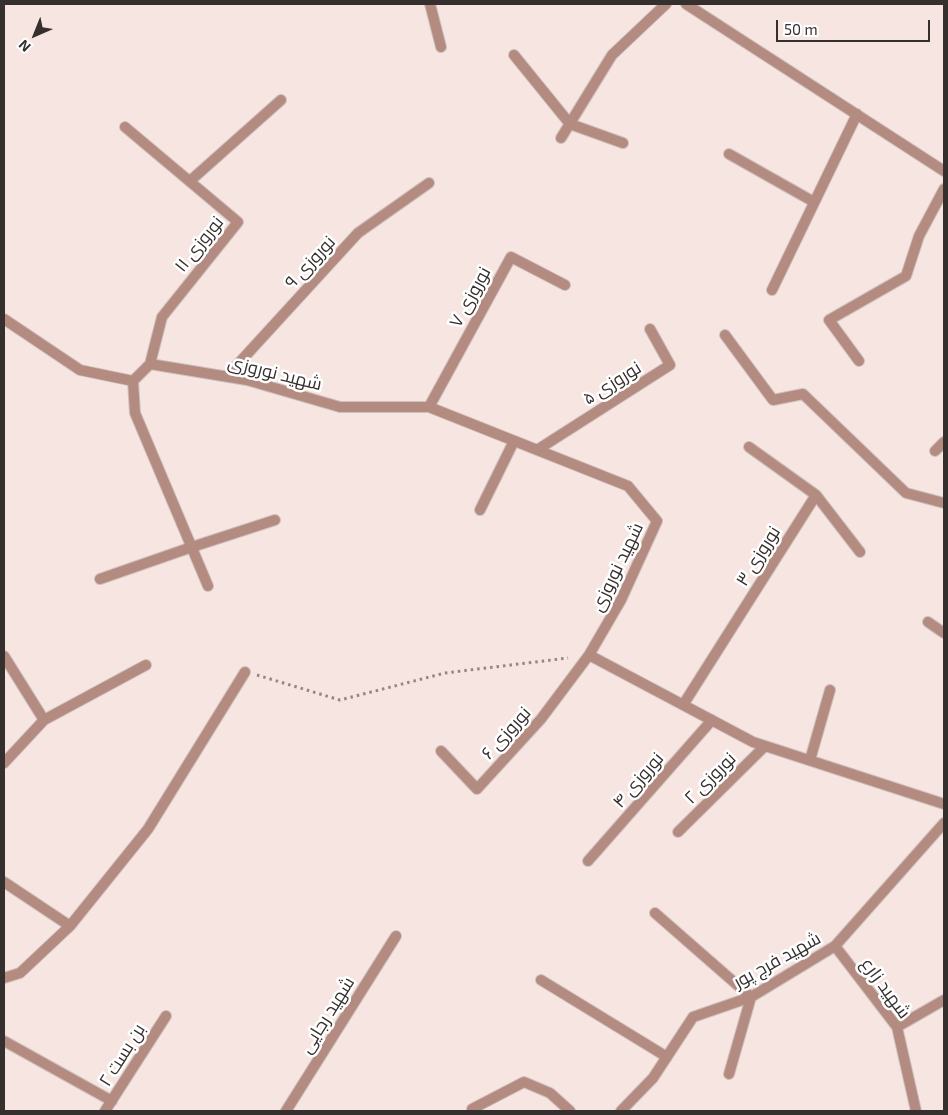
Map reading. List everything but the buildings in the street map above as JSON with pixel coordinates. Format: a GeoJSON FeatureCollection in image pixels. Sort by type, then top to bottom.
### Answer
{"type":"FeatureCollection","features":[{"type":"Feature","properties":{"kind":"street"},"geometry":{"type":"LineString","coordinates":[[430,4],[441,47]]}},
{"type":"Feature","properties":{"kind":"street"},"geometry":{"type":"LineString","coordinates":[[561,138],[612,55],[666,4]]}},
{"type":"Feature","properties":{"kind":"street"},"geometry":{"type":"LineString","coordinates":[[686,4],[944,171]]}},
{"type":"Feature","properties":{"kind":"street"},"geometry":{"type":"LineString","coordinates":[[514,55],[570,124],[623,143]]}},
{"type":"Feature","properties":{"kind":"street"},"geometry":{"type":"LineString","coordinates":[[190,182],[281,100]]}},
{"type":"Feature","properties":{"kind":"street"},"geometry":{"type":"LineString","coordinates":[[772,290],[857,114]]}},
{"type":"Feature","properties":{"kind":"street","name":"نوروزی ۱۱"},"geometry":{"type":"LineString","coordinates":[[125,127],[238,222],[162,317],[150,364]]}},
{"type":"Feature","properties":{"kind":"street"},"geometry":{"type":"LineString","coordinates":[[729,154],[814,202]]}},
{"type":"Feature","properties":{"kind":"street","name":"نوروزی ۹"},"geometry":{"type":"LineString","coordinates":[[227,376],[358,233],[429,183]]}},
{"type":"Feature","properties":{"kind":"street"},"geometry":{"type":"LineString","coordinates":[[859,361],[828,320],[906,276],[919,236],[944,189]]}},
{"type":"Feature","properties":{"kind":"street","name":"نوروزی ۷"},"geometry":{"type":"LineString","coordinates":[[428,407],[510,257],[565,284]]}},
{"type":"Feature","properties":{"kind":"street"},"geometry":{"type":"LineString","coordinates":[[4,319],[80,370],[133,381]]}},
{"type":"Feature","properties":{"kind":"street","name":"نوروزی ۵"},"geometry":{"type":"LineString","coordinates":[[537,450],[670,365],[650,329]]}},
{"type":"Feature","properties":{"kind":"street"},"geometry":{"type":"LineString","coordinates":[[725,335],[773,400],[803,394],[906,493],[944,502]]}},
{"type":"Feature","properties":{"kind":"street"},"geometry":{"type":"LineString","coordinates":[[150,364],[133,381],[135,413],[208,586]]}},
{"type":"Feature","properties":{"kind":"street","name":"شهید نوروزی"},"geometry":{"type":"LineString","coordinates":[[150,364],[247,380],[340,407],[428,407],[628,486],[657,521],[621,600],[589,655]]}},
{"type":"Feature","properties":{"kind":"street"},"geometry":{"type":"LineString","coordinates":[[480,510],[514,441]]}},
{"type":"Feature","properties":{"kind":"street"},"geometry":{"type":"LineString","coordinates":[[935,451],[944,442]]}},
{"type":"Feature","properties":{"kind":"street"},"geometry":{"type":"LineString","coordinates":[[749,447],[816,495],[860,552]]}},
{"type":"Feature","properties":{"kind":"street","name":"نوروزی ۳"},"geometry":{"type":"LineString","coordinates":[[683,705],[816,495]]}},
{"type":"Feature","properties":{"kind":"street"},"geometry":{"type":"LineString","coordinates":[[100,579],[275,520]]}},
{"type":"Feature","properties":{"kind":"street"},"geometry":{"type":"LineString","coordinates":[[928,622],[944,633]]}},
{"type":"Feature","properties":{"kind":"street"},"geometry":{"type":"LineString","coordinates":[[589,655],[753,742],[944,804]]}},
{"type":"Feature","properties":{"kind":"street","name":"نوروزی ۶"},"geometry":{"type":"LineString","coordinates":[[441,751],[477,789],[541,719],[589,655]]}},
{"type":"Feature","properties":{"kind":"street"},"geometry":{"type":"LineString","coordinates":[[4,656],[44,720]]}},
{"type":"Feature","properties":{"kind":"street"},"geometry":{"type":"LineString","coordinates":[[4,763],[44,720],[146,665]]}},
{"type":"Feature","properties":{"kind":"street"},"geometry":{"type":"LineString","coordinates":[[4,978],[20,974],[70,926],[148,829],[245,672]]}},
{"type":"Feature","properties":{"kind":"street"},"geometry":{"type":"LineString","coordinates":[[810,760],[830,690]]}},
{"type":"Feature","properties":{"kind":"street","name":"نوروزی ۴"},"geometry":{"type":"LineString","coordinates":[[588,861],[712,720]]}},
{"type":"Feature","properties":{"kind":"street","name":"نوروزی ۲"},"geometry":{"type":"LineString","coordinates":[[678,832],[765,746]]}},
{"type":"Feature","properties":{"kind":"street","name":"شهید فرج پور"},"geometry":{"type":"LineString","coordinates":[[621,1111],[653,1078],[693,1017],[751,997],[835,946],[944,823]]}},
{"type":"Feature","properties":{"kind":"street"},"geometry":{"type":"LineString","coordinates":[[4,882],[70,926]]}},
{"type":"Feature","properties":{"kind":"street"},"geometry":{"type":"LineString","coordinates":[[656,913],[751,997],[729,1074]]}},
{"type":"Feature","properties":{"kind":"street","name":"شهید رجایی"},"geometry":{"type":"LineString","coordinates":[[286,1111],[396,936]]}},
{"type":"Feature","properties":{"kind":"street","name":"شهید زارع"},"geometry":{"type":"LineString","coordinates":[[835,946],[897,1027],[916,1111]]}},
{"type":"Feature","properties":{"kind":"street"},"geometry":{"type":"LineString","coordinates":[[541,980],[666,1057]]}},
{"type":"Feature","properties":{"kind":"street"},"geometry":{"type":"LineString","coordinates":[[897,1027],[944,1000]]}},
{"type":"Feature","properties":{"kind":"street","name":"بن بست ۲"},"geometry":{"type":"LineString","coordinates":[[105,1111],[166,1016]]}},
{"type":"Feature","properties":{"kind":"street"},"geometry":{"type":"LineString","coordinates":[[4,1041],[112,1101]]}},
{"type":"Feature","properties":{"kind":"street"},"geometry":{"type":"LineString","coordinates":[[472,1109],[524,1082],[550,1093],[570,1111]]}},
{"type":"Feature","properties":{"kind":"path"},"geometry":{"type":"LineString","coordinates":[[245,672],[340,700],[445,673],[589,655]]}}]}
